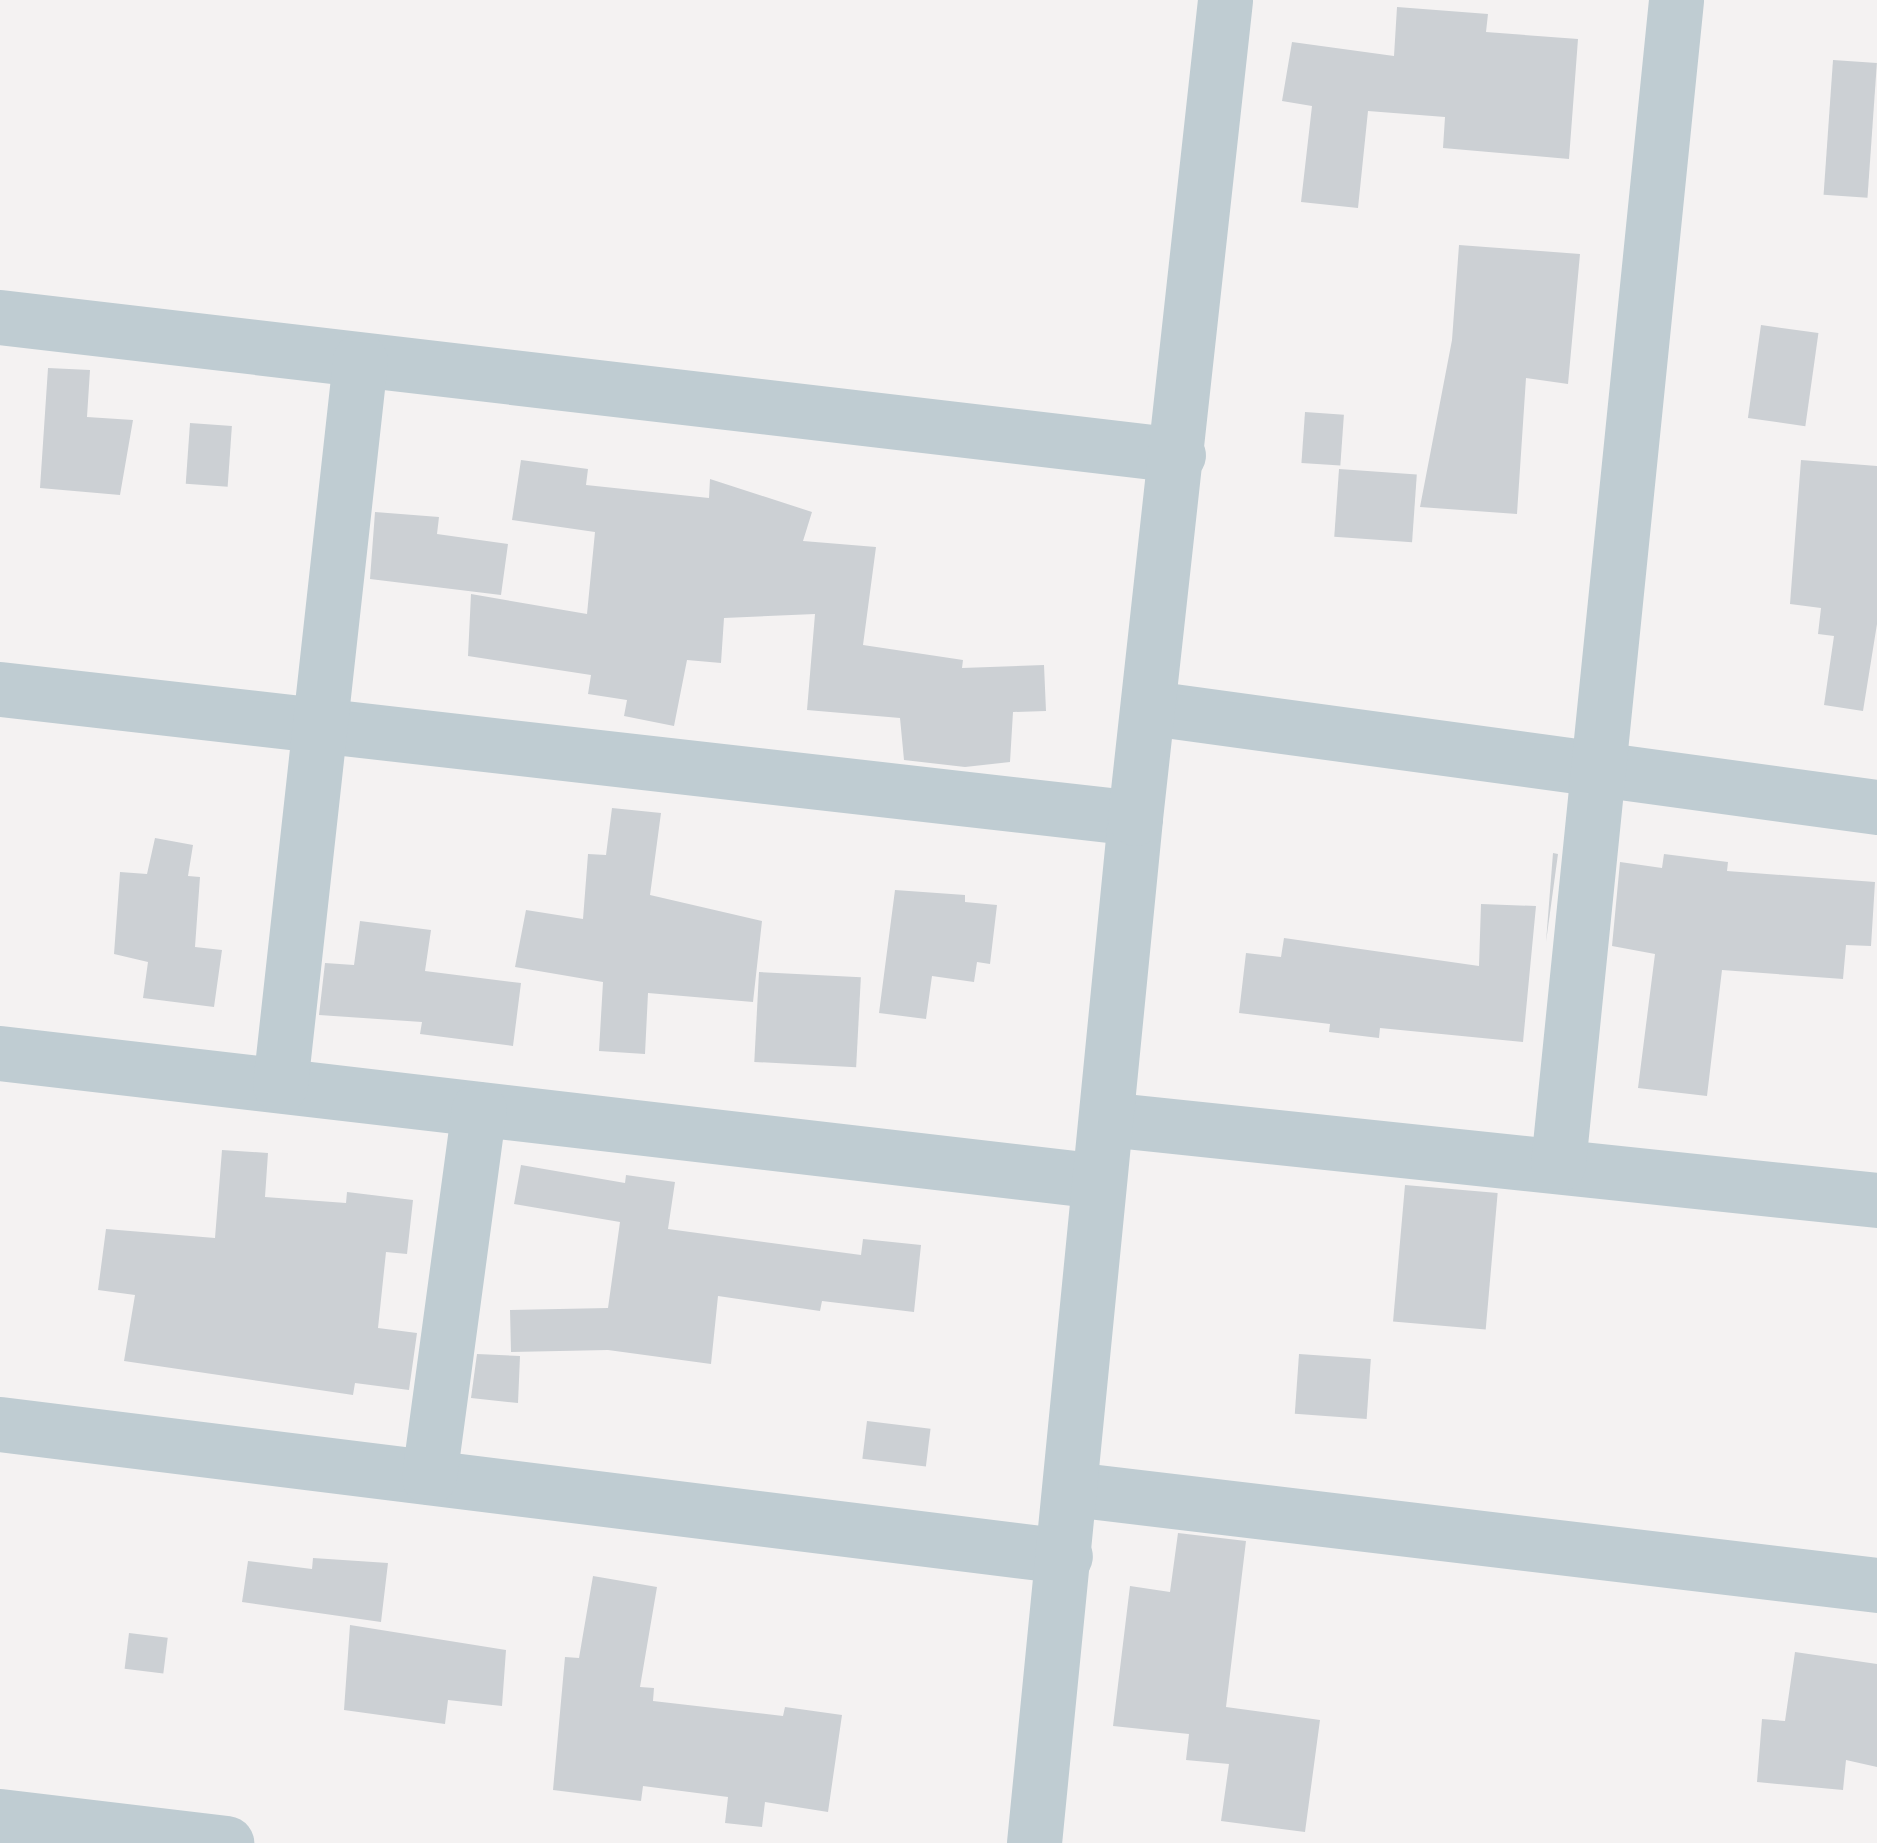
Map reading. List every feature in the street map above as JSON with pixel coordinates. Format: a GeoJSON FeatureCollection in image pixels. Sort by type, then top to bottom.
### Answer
{"type":"FeatureCollection","features":[{"type":"Feature","properties":{"kind":"street"},"geometry":{"type":"LineString","coordinates":[[1034,1843],[1072,1489],[1135,818],[1151,708],[1226,0]]}},
{"type":"Feature","properties":{"kind":"street"},"geometry":{"type":"LineString","coordinates":[[1558,1164],[1676,0]]}},
{"type":"Feature","properties":{"kind":"street"},"geometry":{"type":"LineString","coordinates":[[0,317],[1178,454]]}},
{"type":"Feature","properties":{"kind":"street"},"geometry":{"type":"LineString","coordinates":[[280,1084],[360,360]]}},
{"type":"Feature","properties":{"kind":"street"},"geometry":{"type":"LineString","coordinates":[[0,689],[1135,818]]}},
{"type":"Feature","properties":{"kind":"street"},"geometry":{"type":"LineString","coordinates":[[1151,708],[1877,808]]}},
{"type":"Feature","properties":{"kind":"street"},"geometry":{"type":"LineString","coordinates":[[0,1052],[1099,1180]]}},
{"type":"Feature","properties":{"kind":"street"},"geometry":{"type":"LineString","coordinates":[[428,1477],[479,1109]]}},
{"type":"Feature","properties":{"kind":"street"},"geometry":{"type":"LineString","coordinates":[[1106,1119],[1877,1200]]}},
{"type":"Feature","properties":{"kind":"street"},"geometry":{"type":"LineString","coordinates":[[0,1424],[1064,1556]]}},
{"type":"Feature","properties":{"kind":"street"},"geometry":{"type":"LineString","coordinates":[[1072,1489],[1877,1585]]}},
{"type":"Feature","properties":{"kind":"street"},"geometry":{"type":"LineString","coordinates":[[0,1816],[226,1843]]}},
{"type":"Feature","properties":{"kind":"building"},"geometry":{"type":"Polygon","coordinates":[[[1397,7],[1488,14],[1486,32],[1578,39],[1569,159],[1443,148],[1445,117],[1368,111],[1358,208],[1301,202],[1312,106],[1282,101],[1292,42],[1394,56],[1397,7]]]}},
{"type":"Feature","properties":{"kind":"building"},"geometry":{"type":"Polygon","coordinates":[[[1833,60],[1877,63],[1867,198],[1824,195],[1833,60]]]}},
{"type":"Feature","properties":{"kind":"building"},"geometry":{"type":"Polygon","coordinates":[[[1459,245],[1580,254],[1568,384],[1526,378],[1517,514],[1420,507],[1452,340],[1459,245]]]}},
{"type":"Feature","properties":{"kind":"building"},"geometry":{"type":"Polygon","coordinates":[[[1761,325],[1818,333],[1805,426],[1748,418],[1761,325]]]}},
{"type":"Feature","properties":{"kind":"building"},"geometry":{"type":"Polygon","coordinates":[[[48,368],[90,370],[87,417],[133,420],[120,495],[40,488],[48,368]]]}},
{"type":"Feature","properties":{"kind":"building"},"geometry":{"type":"Polygon","coordinates":[[[1305,412],[1344,415],[1340,466],[1301,463],[1305,412]]]}},
{"type":"Feature","properties":{"kind":"building"},"geometry":{"type":"Polygon","coordinates":[[[190,423],[232,426],[228,487],[186,484],[190,423]]]}},
{"type":"Feature","properties":{"kind":"building"},"geometry":{"type":"Polygon","coordinates":[[[521,460],[588,469],[586,485],[709,498],[710,479],[812,512],[803,541],[876,547],[863,645],[963,660],[962,668],[1044,665],[1046,711],[1013,712],[1010,762],[965,767],[904,760],[900,718],[807,710],[815,614],[724,618],[721,663],[687,660],[674,726],[624,716],[627,700],[588,694],[591,675],[468,656],[471,594],[587,614],[595,532],[512,520],[521,460]]]}},
{"type":"Feature","properties":{"kind":"building"},"geometry":{"type":"Polygon","coordinates":[[[1801,460],[1877,466],[1877,624],[1863,711],[1824,705],[1834,636],[1818,634],[1821,608],[1790,604],[1801,460]]]}},
{"type":"Feature","properties":{"kind":"building"},"geometry":{"type":"Polygon","coordinates":[[[1339,469],[1417,474],[1412,542],[1334,537],[1339,469]]]}},
{"type":"Feature","properties":{"kind":"building"},"geometry":{"type":"Polygon","coordinates":[[[375,512],[439,517],[437,534],[508,544],[501,595],[370,579],[375,512]]]}},
{"type":"Feature","properties":{"kind":"building"},"geometry":{"type":"Polygon","coordinates":[[[612,808],[661,813],[650,895],[762,921],[753,1002],[648,993],[645,1054],[599,1051],[603,982],[515,967],[526,910],[583,919],[588,854],[606,855],[612,808]]]}},
{"type":"Feature","properties":{"kind":"building"},"geometry":{"type":"Polygon","coordinates":[[[155,838],[193,845],[188,876],[200,877],[195,947],[222,950],[214,1007],[143,998],[148,962],[114,954],[120,872],[147,874],[155,838]]]}},
{"type":"Feature","properties":{"kind":"building"},"geometry":{"type":"Polygon","coordinates":[[[1553,853],[1558,854],[1546,942],[1553,853]]]}},
{"type":"Feature","properties":{"kind":"building"},"geometry":{"type":"Polygon","coordinates":[[[1664,854],[1728,862],[1727,871],[1875,882],[1871,946],[1846,945],[1843,979],[1722,970],[1707,1096],[1638,1088],[1655,954],[1612,946],[1620,862],[1662,868],[1664,854]]]}},
{"type":"Feature","properties":{"kind":"building"},"geometry":{"type":"Polygon","coordinates":[[[895,890],[965,895],[965,902],[997,905],[990,964],[977,962],[974,982],[932,976],[926,1019],[879,1013],[895,890]]]}},
{"type":"Feature","properties":{"kind":"building"},"geometry":{"type":"Polygon","coordinates":[[[1481,904],[1536,906],[1523,1042],[1380,1028],[1379,1038],[1329,1032],[1330,1024],[1239,1013],[1246,953],[1281,957],[1284,938],[1479,966],[1481,904]]]}},
{"type":"Feature","properties":{"kind":"building"},"geometry":{"type":"Polygon","coordinates":[[[360,921],[431,930],[425,971],[521,983],[513,1046],[420,1034],[422,1022],[319,1015],[325,963],[354,965],[360,921]]]}},
{"type":"Feature","properties":{"kind":"building"},"geometry":{"type":"Polygon","coordinates":[[[759,972],[861,977],[856,1067],[754,1062],[759,972]]]}},
{"type":"Feature","properties":{"kind":"building"},"geometry":{"type":"Polygon","coordinates":[[[222,1150],[268,1153],[265,1197],[346,1203],[347,1192],[413,1200],[407,1254],[386,1252],[378,1328],[417,1333],[409,1390],[355,1383],[353,1395],[124,1361],[135,1295],[98,1290],[106,1229],[215,1238],[222,1150]]]}},
{"type":"Feature","properties":{"kind":"building"},"geometry":{"type":"Polygon","coordinates":[[[521,1165],[625,1183],[626,1175],[675,1182],[668,1229],[861,1255],[863,1239],[921,1245],[914,1312],[822,1301],[820,1311],[718,1296],[711,1364],[608,1350],[511,1352],[510,1310],[608,1308],[620,1222],[514,1204],[521,1165]]]}},
{"type":"Feature","properties":{"kind":"building"},"geometry":{"type":"Polygon","coordinates":[[[1405,1185],[1498,1193],[1486,1330],[1393,1321],[1405,1185]]]}},
{"type":"Feature","properties":{"kind":"building"},"geometry":{"type":"Polygon","coordinates":[[[477,1354],[520,1356],[518,1403],[471,1398],[477,1354]]]}},
{"type":"Feature","properties":{"kind":"building"},"geometry":{"type":"Polygon","coordinates":[[[1299,1354],[1371,1359],[1367,1419],[1295,1414],[1299,1354]]]}},
{"type":"Feature","properties":{"kind":"building"},"geometry":{"type":"Polygon","coordinates":[[[867,1421],[931,1429],[926,1467],[862,1459],[867,1421]]]}},
{"type":"Feature","properties":{"kind":"building"},"geometry":{"type":"Polygon","coordinates":[[[1178,1533],[1246,1541],[1226,1707],[1320,1720],[1305,1832],[1221,1821],[1229,1764],[1186,1760],[1189,1734],[1113,1726],[1130,1586],[1170,1592],[1178,1533]]]}},
{"type":"Feature","properties":{"kind":"building"},"geometry":{"type":"Polygon","coordinates":[[[313,1558],[388,1563],[381,1622],[242,1602],[248,1561],[312,1569],[313,1558]]]}},
{"type":"Feature","properties":{"kind":"building"},"geometry":{"type":"Polygon","coordinates":[[[593,1576],[657,1587],[640,1687],[654,1688],[653,1701],[783,1716],[785,1707],[842,1715],[828,1812],[765,1802],[762,1827],[725,1823],[728,1797],[643,1786],[641,1801],[553,1790],[565,1657],[579,1658],[593,1576]]]}},
{"type":"Feature","properties":{"kind":"building"},"geometry":{"type":"Polygon","coordinates":[[[350,1625],[506,1650],[502,1706],[448,1700],[445,1724],[344,1710],[350,1625]]]}},
{"type":"Feature","properties":{"kind":"building"},"geometry":{"type":"Polygon","coordinates":[[[129,1633],[168,1638],[163,1673],[125,1669],[129,1633]]]}},
{"type":"Feature","properties":{"kind":"building"},"geometry":{"type":"Polygon","coordinates":[[[1795,1652],[1877,1664],[1877,1767],[1846,1760],[1843,1790],[1757,1782],[1762,1719],[1785,1721],[1795,1652]]]}}]}
